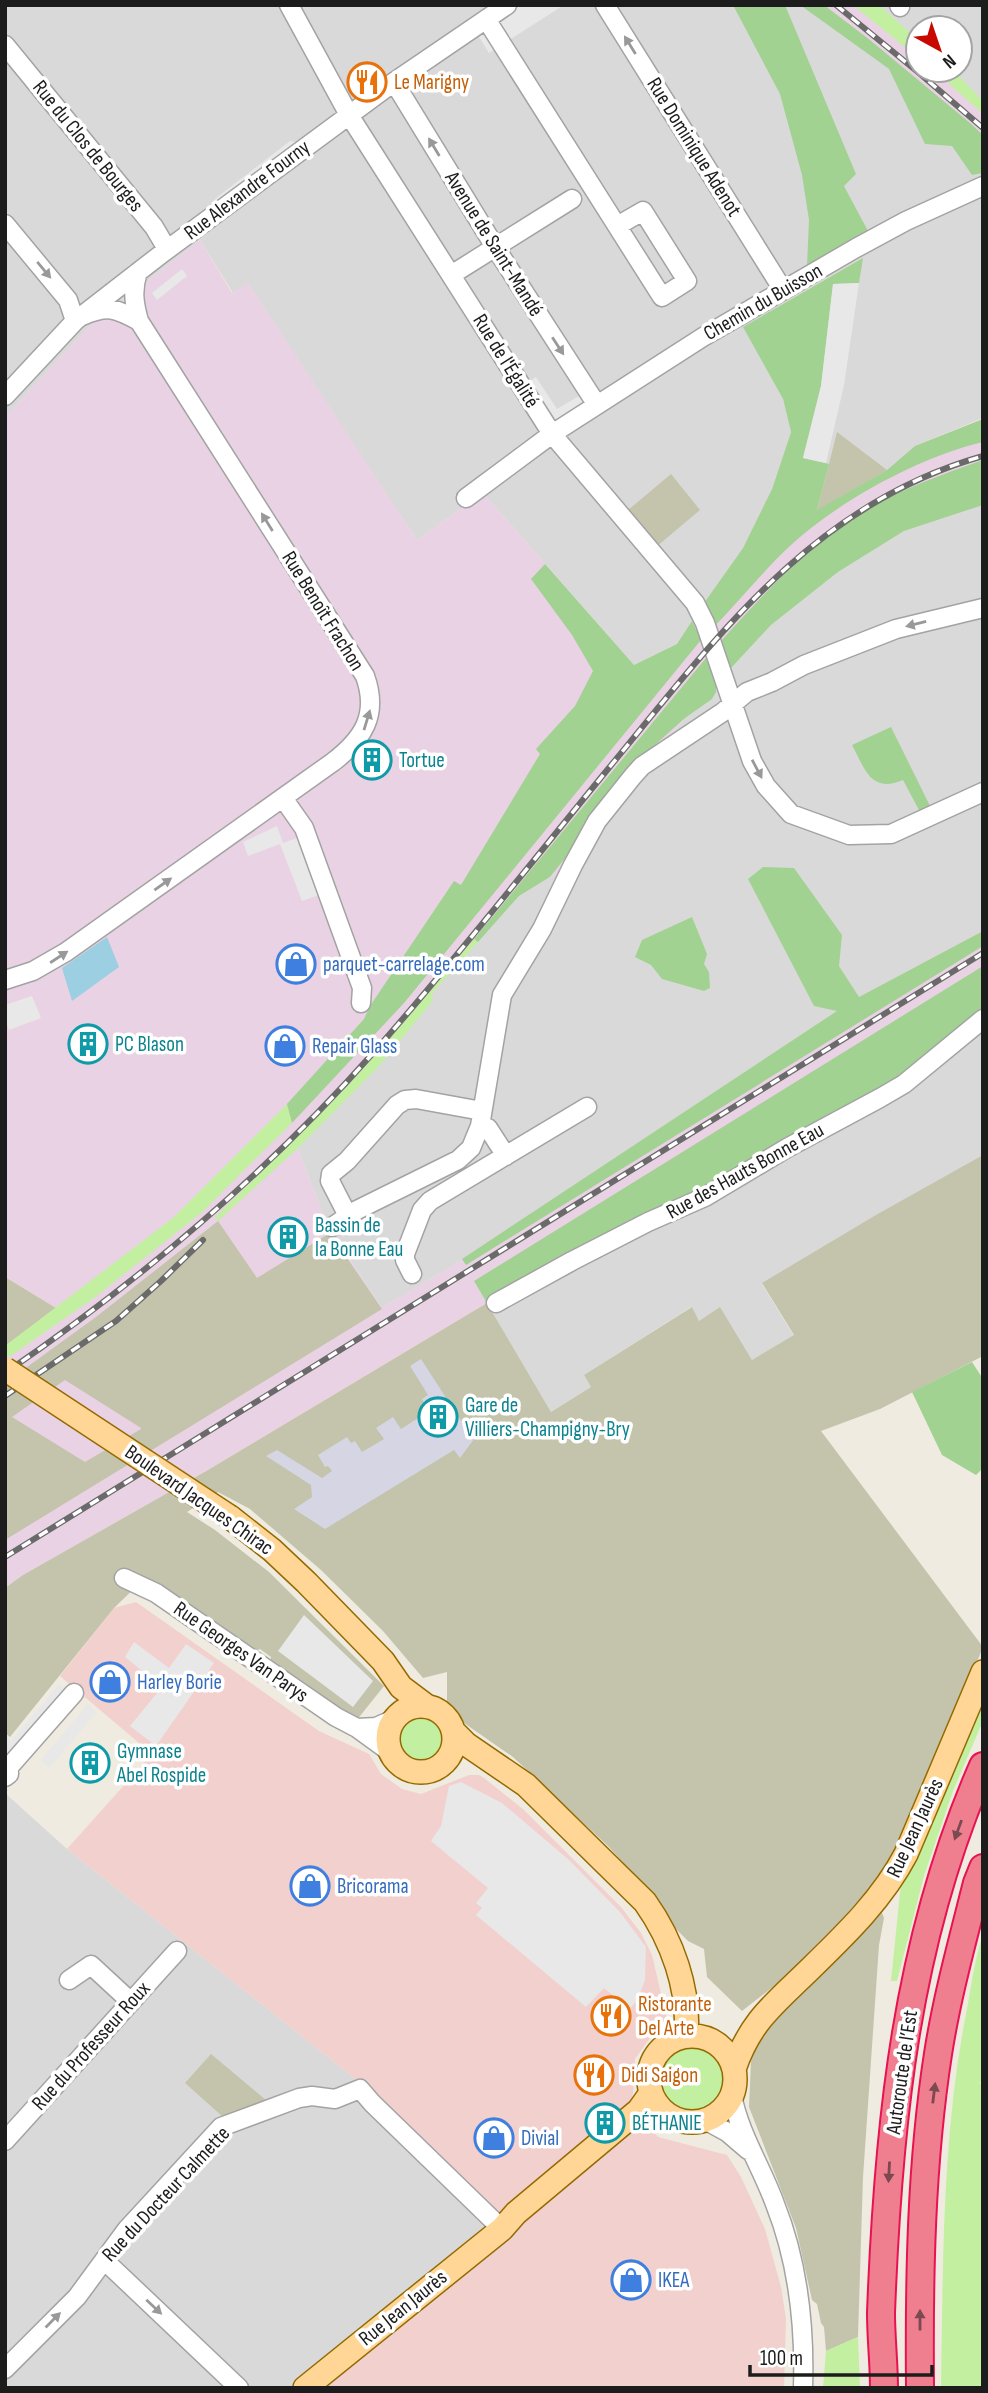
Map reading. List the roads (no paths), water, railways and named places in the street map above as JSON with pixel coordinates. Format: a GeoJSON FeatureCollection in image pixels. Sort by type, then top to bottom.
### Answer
{"type":"FeatureCollection","features":[{"type":"Feature","properties":{"kind":"highway","name":"Autoroute de l’Est"},"geometry":{"type":"LineString","coordinates":[[884,2388],[882,2302],[891,2149],[902,2049],[919,1965],[943,1873],[983,1766]]}},
{"type":"Feature","properties":{"kind":"highway","name":"Autoroute de l’Est"},"geometry":{"type":"LineString","coordinates":[[920,2388],[919,2284],[926,2159],[939,2053],[953,1977],[983,1868]]}},
{"type":"Feature","properties":{"kind":"main road","name":"Boulevard Jacques Chirac"},"geometry":{"type":"LineString","coordinates":[[5,1369],[230,1517],[272,1550],[383,1661],[401,1687],[425,1705],[442,1712],[455,1733],[485,1758],[526,1785],[645,1902],[660,1923],[679,1973],[686,2013],[686,2036]]}},
{"type":"Feature","properties":{"kind":"main road","name":"Rue Jean Jaurès"},"geometry":{"type":"LineString","coordinates":[[715,2042],[726,2039],[756,2022],[846,1934],[894,1878],[983,1672]]}},
{"type":"Feature","properties":{"kind":"main road"},"geometry":{"type":"LineString","coordinates":[[401,1687],[402,1701],[388,1737],[390,1752],[403,1767],[416,1772],[430,1771],[467,1757],[485,1758]]}},
{"type":"Feature","properties":{"kind":"main road"},"geometry":{"type":"LineString","coordinates":[[397,1716],[409,1707],[425,1705]]}},
{"type":"Feature","properties":{"kind":"main road"},"geometry":{"type":"LineString","coordinates":[[443,1764],[453,1750],[455,1733]]}},
{"type":"Feature","properties":{"kind":"main road","name":"Rue Jean Jaurès"},"geometry":{"type":"LineString","coordinates":[[732,2095],[735,2084],[734,2069],[740,2050],[756,2022]]}},
{"type":"Feature","properties":{"kind":"main road"},"geometry":{"type":"LineString","coordinates":[[732,2095],[721,2111],[705,2120],[687,2122],[676,2119],[657,2102],[649,2078],[655,2057],[671,2041],[686,2036],[702,2037],[715,2042],[728,2055],[734,2069]]}},
{"type":"Feature","properties":{"kind":"main road","name":"Rue Jean Jaurès"},"geometry":{"type":"LineString","coordinates":[[305,2388],[502,2229],[516,2213],[639,2110],[657,2102]]}},
{"type":"Feature","properties":{"kind":"street","name":"Rue de l'Égalité"},"geometry":{"type":"LineString","coordinates":[[289,5],[349,115],[552,433],[695,603],[705,623],[752,761],[766,786],[791,814],[849,835],[891,834],[978,795]]}},
{"type":"Feature","properties":{"kind":"street","name":"Rue Alexandre Fourny"},"geometry":{"type":"LineString","coordinates":[[8,385],[79,319],[167,249],[394,82],[507,5]]}},
{"type":"Feature","properties":{"kind":"street","name":"Rue Dominique Adenot"},"geometry":{"type":"LineString","coordinates":[[605,5],[783,290]]}},
{"type":"Feature","properties":{"kind":"street"},"geometry":{"type":"LineString","coordinates":[[486,19],[617,226],[662,297],[687,281],[643,211],[617,226]]}},
{"type":"Feature","properties":{"kind":"street","name":"Rue du Clos de Bourges"},"geometry":{"type":"LineString","coordinates":[[5,45],[154,227],[167,249]]}},
{"type":"Feature","properties":{"kind":"street","name":"Avenue de Saint-Mandé"},"geometry":{"type":"LineString","coordinates":[[394,82],[495,247],[597,405]]}},
{"type":"Feature","properties":{"kind":"street","name":"Chemin du Buisson"},"geometry":{"type":"LineString","coordinates":[[466,498],[552,433],[682,350],[856,248],[936,206],[983,186]]}},
{"type":"Feature","properties":{"kind":"street"},"geometry":{"type":"LineString","coordinates":[[451,275],[572,199]]}},
{"type":"Feature","properties":{"kind":"street"},"geometry":{"type":"LineString","coordinates":[[5,224],[68,300],[79,319],[107,308],[119,310],[139,321]]}},
{"type":"Feature","properties":{"kind":"street"},"geometry":{"type":"LineString","coordinates":[[138,272],[133,286],[133,302],[139,321]]}},
{"type":"Feature","properties":{"kind":"street","name":"Rue Benoît Frachon"},"geometry":{"type":"LineString","coordinates":[[5,980],[33,971],[66,952],[349,750],[364,729],[370,708],[370,691],[365,676],[139,321]]}},
{"type":"Feature","properties":{"kind":"street"},"geometry":{"type":"LineString","coordinates":[[331,1227],[466,1155],[474,1142],[481,1119],[502,995],[542,929],[597,821],[642,766],[732,706],[747,692],[862,641],[896,629],[983,608]]}},
{"type":"Feature","properties":{"kind":"street"},"geometry":{"type":"LineString","coordinates":[[283,798],[304,828],[362,988],[361,1003]]}},
{"type":"Feature","properties":{"kind":"street","name":"Rue des Hauts Bonne Eau"},"geometry":{"type":"LineString","coordinates":[[496,1303],[648,1222],[705,1197],[787,1148],[880,1098],[904,1084],[983,1019]]}},
{"type":"Feature","properties":{"kind":"street"},"geometry":{"type":"LineString","coordinates":[[348,1216],[330,1181],[331,1174],[347,1161],[397,1105],[405,1100],[416,1098],[481,1119],[506,1156]]}},
{"type":"Feature","properties":{"kind":"street"},"geometry":{"type":"LineString","coordinates":[[412,1274],[404,1254],[422,1210],[435,1198],[587,1107]]}},
{"type":"Feature","properties":{"kind":"street"},"geometry":{"type":"LineString","coordinates":[[423,1177],[435,1198]]}},
{"type":"Feature","properties":{"kind":"street","name":"Rue Georges Van Parys"},"geometry":{"type":"LineString","coordinates":[[124,1578],[156,1593],[390,1752]]}},
{"type":"Feature","properties":{"kind":"street"},"geometry":{"type":"LineString","coordinates":[[8,1766],[74,1693]]}},
{"type":"Feature","properties":{"kind":"street"},"geometry":{"type":"LineString","coordinates":[[357,1728],[376,1727],[397,1716]]}},
{"type":"Feature","properties":{"kind":"street","name":"Rue du Professeur Roux"},"geometry":{"type":"LineString","coordinates":[[5,2141],[177,1951]]}},
{"type":"Feature","properties":{"kind":"street"},"geometry":{"type":"LineString","coordinates":[[69,1980],[91,1965],[131,2002]]}},
{"type":"Feature","properties":{"kind":"street","name":"Rue du Docteur Calmette"},"geometry":{"type":"LineString","coordinates":[[5,2369],[77,2297],[127,2229],[226,2124],[307,2096],[330,2099],[360,2089],[365,2092],[372,2103],[502,2229]]}},
{"type":"Feature","properties":{"kind":"street"},"geometry":{"type":"LineString","coordinates":[[732,2095],[739,2123],[776,2205],[796,2278],[802,2331],[803,2388]]}},
{"type":"Feature","properties":{"kind":"street"},"geometry":{"type":"LineString","coordinates":[[705,2120],[727,2132],[755,2158]]}},
{"type":"Feature","properties":{"kind":"street"},"geometry":{"type":"LineString","coordinates":[[104,2260],[239,2388]]}},
{"type":"Feature","properties":{"kind":"water"},"geometry":{"type":"Polygon","coordinates":[[[107,937],[119,967],[72,1001],[62,968],[107,937]]]}},
{"type":"Feature","properties":{"kind":"railway"},"geometry":{"type":"LineString","coordinates":[[836,5],[983,128]]}},
{"type":"Feature","properties":{"kind":"railway"},"geometry":{"type":"LineString","coordinates":[[5,1373],[105,1301],[200,1224],[332,1097],[434,982],[688,672],[772,581],[818,542],[867,507],[922,478],[983,456]]}},
{"type":"Feature","properties":{"kind":"railway"},"geometry":{"type":"LineString","coordinates":[[5,1557],[983,953]]}},
{"type":"Feature","properties":{"kind":"railway"},"geometry":{"type":"LineString","coordinates":[[5,1396],[116,1321],[203,1240]]}},
{"type":"Feature","properties":{"kind":"place","name":"Le Marigny"},"geometry":{"type":"Point","coordinates":[367,82]}},
{"type":"Feature","properties":{"kind":"place","name":"Tortue"},"geometry":{"type":"Point","coordinates":[372,760]}},
{"type":"Feature","properties":{"kind":"place","name":"parquet-carrelage.com"},"geometry":{"type":"Point","coordinates":[296,964]}},
{"type":"Feature","properties":{"kind":"place","name":"PC Blason"},"geometry":{"type":"Point","coordinates":[88,1044]}},
{"type":"Feature","properties":{"kind":"place","name":"Repair Glass"},"geometry":{"type":"Point","coordinates":[285,1046]}},
{"type":"Feature","properties":{"kind":"place","name":"Bassin de la Bonne Eau"},"geometry":{"type":"Point","coordinates":[288,1237]}},
{"type":"Feature","properties":{"kind":"place","name":"Gare de Villiers-Champigny-Bry"},"geometry":{"type":"Point","coordinates":[438,1417]}},
{"type":"Feature","properties":{"kind":"place","name":"Harley Borie"},"geometry":{"type":"Point","coordinates":[110,1682]}},
{"type":"Feature","properties":{"kind":"place","name":"Gymnase Abel Rospide"},"geometry":{"type":"Point","coordinates":[90,1763]}},
{"type":"Feature","properties":{"kind":"place","name":"Bricorama"},"geometry":{"type":"Point","coordinates":[310,1886]}},
{"type":"Feature","properties":{"kind":"place","name":"Ristorante Del Arte"},"geometry":{"type":"Point","coordinates":[611,2016]}},
{"type":"Feature","properties":{"kind":"place","name":"Didi Saigon"},"geometry":{"type":"Point","coordinates":[594,2075]}},
{"type":"Feature","properties":{"kind":"place","name":"BÉTHANIE"},"geometry":{"type":"Point","coordinates":[605,2123]}},
{"type":"Feature","properties":{"kind":"place","name":"Divial"},"geometry":{"type":"Point","coordinates":[494,2138]}},
{"type":"Feature","properties":{"kind":"place","name":"IKEA"},"geometry":{"type":"Point","coordinates":[631,2280]}}]}
